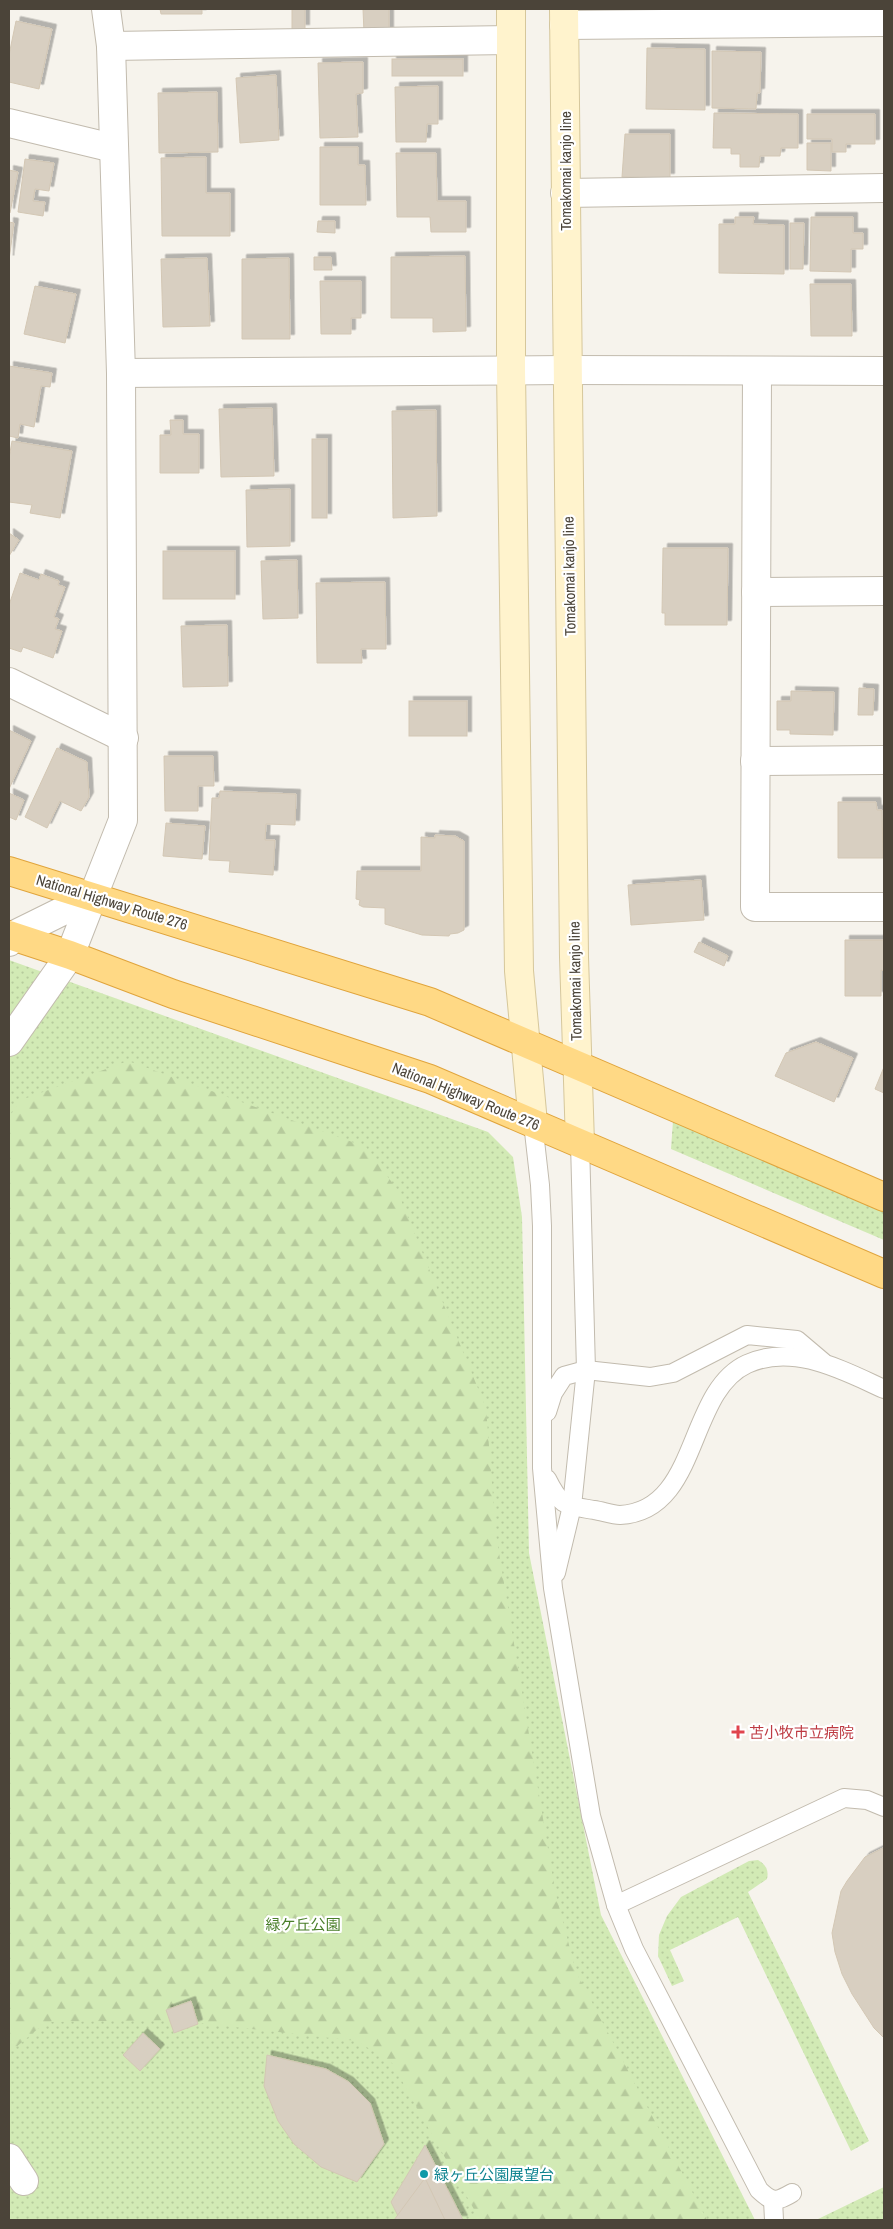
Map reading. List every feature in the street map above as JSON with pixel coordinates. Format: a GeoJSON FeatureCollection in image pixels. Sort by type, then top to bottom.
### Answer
{"type":"FeatureCollection","features":[{"type":"Feature","properties":{"kind":"highway","name":"National Highway Route 276"},"geometry":{"type":"LineString","coordinates":[[9,871],[430,1002],[884,1198]]}},
{"type":"Feature","properties":{"kind":"highway","name":"National Highway Route 276"},"geometry":{"type":"LineString","coordinates":[[10,938],[70,955],[173,994],[430,1079],[884,1274]]}},
{"type":"Feature","properties":{"kind":"main road"},"geometry":{"type":"LineString","coordinates":[[510,9],[511,370],[519,971],[533,1123]]}},
{"type":"Feature","properties":{"kind":"main road","name":"Tomakomai kanjo line"},"geometry":{"type":"LineString","coordinates":[[564,17],[566,370],[577,1066],[580,1143]]}},
{"type":"Feature","properties":{"kind":"street"},"geometry":{"type":"LineString","coordinates":[[9,1042],[70,955],[123,820],[121,373],[111,46],[106,9]]}},
{"type":"Feature","properties":{"kind":"street"},"geometry":{"type":"LineString","coordinates":[[564,17],[773,16],[884,22]]}},
{"type":"Feature","properties":{"kind":"street"},"geometry":{"type":"LineString","coordinates":[[111,46],[511,40]]}},
{"type":"Feature","properties":{"kind":"street"},"geometry":{"type":"LineString","coordinates":[[9,123],[113,148]]}},
{"type":"Feature","properties":{"kind":"street"},"geometry":{"type":"LineString","coordinates":[[565,193],[884,188]]}},
{"type":"Feature","properties":{"kind":"street"},"geometry":{"type":"LineString","coordinates":[[121,373],[511,370],[884,371]]}},
{"type":"Feature","properties":{"kind":"street"},"geometry":{"type":"LineString","coordinates":[[757,371],[755,907],[884,906]]}},
{"type":"Feature","properties":{"kind":"street"},"geometry":{"type":"LineString","coordinates":[[756,592],[884,591]]}},
{"type":"Feature","properties":{"kind":"street"},"geometry":{"type":"LineString","coordinates":[[9,682],[124,738]]}},
{"type":"Feature","properties":{"kind":"street"},"geometry":{"type":"LineString","coordinates":[[755,761],[884,760]]}},
{"type":"Feature","properties":{"kind":"street"},"geometry":{"type":"LineString","coordinates":[[10,938],[93,896]]}},
{"type":"Feature","properties":{"kind":"street"},"geometry":{"type":"LineString","coordinates":[[9,2158],[24,2181]]}},
{"type":"Feature","properties":{"kind":"lane"},"geometry":{"type":"LineString","coordinates":[[533,1123],[540,1185],[542,1226],[542,1468],[553,1588],[592,1816],[616,1905],[634,1949],[759,2190],[768,2199],[778,2201],[792,2193]]}},
{"type":"Feature","properties":{"kind":"lane"},"geometry":{"type":"LineString","coordinates":[[553,1588],[572,1506],[586,1370],[580,1202],[580,1143]]}},
{"type":"Feature","properties":{"kind":"lane"},"geometry":{"type":"LineString","coordinates":[[542,1426],[553,1393],[564,1376],[586,1370],[650,1377],[673,1373],[747,1336],[797,1340],[824,1362]]}},
{"type":"Feature","properties":{"kind":"lane"},"geometry":{"type":"LineString","coordinates":[[542,1468],[557,1499],[572,1506],[620,1515],[649,1507],[673,1486],[720,1385],[747,1364],[780,1355],[824,1362],[884,1388]]}},
{"type":"Feature","properties":{"kind":"lane"},"geometry":{"type":"LineString","coordinates":[[616,1905],[844,1798],[867,1800],[884,1807]]}},
{"type":"Feature","properties":{"kind":"lane"},"geometry":{"type":"LineString","coordinates":[[773,2200],[774,2220]]}},
{"type":"Feature","properties":{"kind":"green space","name":"緑ケ丘公園"},"geometry":{"type":"Polygon","coordinates":[[[9,960],[488,1132],[513,1157],[522,1217],[529,1553],[601,1915],[755,2220],[9,2220],[9,960]]]}},
{"type":"Feature","properties":{"kind":"green space","name":"緑ケ丘公園"},"geometry":{"type":"Polygon","coordinates":[[[128,1061],[366,1147],[396,1188],[486,1408],[496,1535],[555,1891],[576,1972],[707,2220],[473,2220],[476,2213],[392,2063],[357,2041],[174,2020],[46,2022],[9,2053],[9,1117],[21,1100],[128,1061]]]}},
{"type":"Feature","properties":{"kind":"green space"},"geometry":{"type":"Polygon","coordinates":[[[673,1121],[884,1212],[884,1240],[671,1149],[673,1121]]]}},
{"type":"Feature","properties":{"kind":"green space"},"geometry":{"type":"Polygon","coordinates":[[[758,1860],[766,1868],[768,1873],[767,1879],[748,1892],[869,2141],[851,2151],[738,1917],[670,1950],[684,1981],[672,1986],[658,1956],[659,1935],[667,1916],[681,1897],[749,1861],[758,1860]]]}},
{"type":"Feature","properties":{"kind":"green space"},"geometry":{"type":"Polygon","coordinates":[[[884,2187],[884,2220],[816,2220],[884,2187]]]}},
{"type":"Feature","properties":{"kind":"building"},"geometry":{"type":"Polygon","coordinates":[[[160,9],[202,9],[202,14],[161,14],[160,9]]]}},
{"type":"Feature","properties":{"kind":"building"},"geometry":{"type":"Polygon","coordinates":[[[292,9],[305,9],[305,29],[292,29],[292,9]]]}},
{"type":"Feature","properties":{"kind":"building"},"geometry":{"type":"Polygon","coordinates":[[[363,9],[389,9],[389,32],[364,33],[363,9]]]}},
{"type":"Feature","properties":{"kind":"building"},"geometry":{"type":"Polygon","coordinates":[[[16,21],[52,29],[39,89],[9,82],[9,55],[16,21]]]}},
{"type":"Feature","properties":{"kind":"building"},"geometry":{"type":"Polygon","coordinates":[[[647,48],[705,49],[705,110],[646,109],[647,48]]]}},
{"type":"Feature","properties":{"kind":"building"},"geometry":{"type":"Polygon","coordinates":[[[712,51],[761,52],[760,93],[757,93],[756,109],[712,108],[712,51]]]}},
{"type":"Feature","properties":{"kind":"building"},"geometry":{"type":"Polygon","coordinates":[[[392,59],[463,59],[463,76],[392,76],[392,59]]]}},
{"type":"Feature","properties":{"kind":"building"},"geometry":{"type":"Polygon","coordinates":[[[363,62],[363,93],[356,94],[358,137],[320,138],[318,63],[363,62]]]}},
{"type":"Feature","properties":{"kind":"building"},"geometry":{"type":"Polygon","coordinates":[[[276,75],[279,140],[240,143],[236,78],[276,75]]]}},
{"type":"Feature","properties":{"kind":"building"},"geometry":{"type":"Polygon","coordinates":[[[438,86],[438,124],[427,124],[426,142],[396,142],[395,87],[438,86]]]}},
{"type":"Feature","properties":{"kind":"building"},"geometry":{"type":"Polygon","coordinates":[[[217,92],[218,152],[159,153],[158,93],[217,92]]]}},
{"type":"Feature","properties":{"kind":"building"},"geometry":{"type":"Polygon","coordinates":[[[714,113],[798,114],[798,148],[781,148],[780,156],[760,156],[759,167],[740,167],[740,154],[731,154],[731,148],[713,148],[714,113]]]}},
{"type":"Feature","properties":{"kind":"building"},"geometry":{"type":"Polygon","coordinates":[[[807,114],[875,114],[875,144],[846,144],[846,152],[832,152],[832,139],[807,139],[807,114]]]}},
{"type":"Feature","properties":{"kind":"building"},"geometry":{"type":"Polygon","coordinates":[[[625,134],[670,134],[670,178],[622,177],[625,134]]]}},
{"type":"Feature","properties":{"kind":"building"},"geometry":{"type":"Polygon","coordinates":[[[807,143],[831,143],[831,171],[807,170],[807,143]]]}},
{"type":"Feature","properties":{"kind":"building"},"geometry":{"type":"Polygon","coordinates":[[[320,147],[358,147],[358,165],[365,165],[366,205],[320,205],[320,147]]]}},
{"type":"Feature","properties":{"kind":"building"},"geometry":{"type":"Polygon","coordinates":[[[396,153],[436,153],[437,201],[466,201],[466,232],[431,232],[430,217],[397,217],[396,153]]]}},
{"type":"Feature","properties":{"kind":"building"},"geometry":{"type":"Polygon","coordinates":[[[206,157],[206,193],[230,193],[230,236],[162,236],[161,158],[206,157]]]}},
{"type":"Feature","properties":{"kind":"building"},"geometry":{"type":"Polygon","coordinates":[[[25,159],[54,163],[49,191],[35,189],[33,201],[45,202],[43,216],[18,212],[25,159]]]}},
{"type":"Feature","properties":{"kind":"building"},"geometry":{"type":"Polygon","coordinates":[[[9,170],[18,172],[10,213],[9,213],[9,170]]]}},
{"type":"Feature","properties":{"kind":"building"},"geometry":{"type":"Polygon","coordinates":[[[735,217],[754,217],[753,224],[784,225],[784,274],[719,273],[719,224],[735,224],[735,217]]]}},
{"type":"Feature","properties":{"kind":"building"},"geometry":{"type":"Polygon","coordinates":[[[811,217],[853,217],[853,233],[863,233],[863,249],[851,249],[851,272],[810,271],[811,217]]]}},
{"type":"Feature","properties":{"kind":"building"},"geometry":{"type":"Polygon","coordinates":[[[318,221],[335,221],[335,233],[317,232],[318,221]]]}},
{"type":"Feature","properties":{"kind":"building"},"geometry":{"type":"Polygon","coordinates":[[[9,222],[14,223],[9,260],[9,222]]]}},
{"type":"Feature","properties":{"kind":"building"},"geometry":{"type":"Polygon","coordinates":[[[790,223],[804,223],[803,269],[790,269],[790,223]]]}},
{"type":"Feature","properties":{"kind":"building"},"geometry":{"type":"Polygon","coordinates":[[[465,256],[466,331],[433,332],[433,318],[391,318],[391,257],[465,256]]]}},
{"type":"Feature","properties":{"kind":"building"},"geometry":{"type":"Polygon","coordinates":[[[314,257],[331,257],[332,270],[314,270],[314,257]]]}},
{"type":"Feature","properties":{"kind":"building"},"geometry":{"type":"Polygon","coordinates":[[[207,258],[210,326],[163,327],[161,259],[207,258]]]}},
{"type":"Feature","properties":{"kind":"building"},"geometry":{"type":"Polygon","coordinates":[[[289,258],[290,339],[242,339],[242,259],[289,258]]]}},
{"type":"Feature","properties":{"kind":"building"},"geometry":{"type":"Polygon","coordinates":[[[320,281],[361,281],[361,318],[351,318],[351,334],[321,334],[320,281]]]}},
{"type":"Feature","properties":{"kind":"building"},"geometry":{"type":"Polygon","coordinates":[[[810,284],[851,284],[852,336],[811,336],[810,284]]]}},
{"type":"Feature","properties":{"kind":"building"},"geometry":{"type":"Polygon","coordinates":[[[35,286],[76,294],[65,343],[24,334],[35,286]]]}},
{"type":"Feature","properties":{"kind":"building"},"geometry":{"type":"Polygon","coordinates":[[[9,366],[52,373],[50,387],[41,386],[34,427],[20,424],[18,438],[9,436],[9,366]]]}},
{"type":"Feature","properties":{"kind":"building"},"geometry":{"type":"Polygon","coordinates":[[[272,408],[274,476],[221,477],[219,409],[272,408]]]}},
{"type":"Feature","properties":{"kind":"building"},"geometry":{"type":"Polygon","coordinates":[[[436,410],[437,516],[393,518],[392,411],[436,410]]]}},
{"type":"Feature","properties":{"kind":"building"},"geometry":{"type":"Polygon","coordinates":[[[170,420],[183,420],[183,434],[199,434],[199,473],[160,473],[160,435],[171,435],[170,420]]]}},
{"type":"Feature","properties":{"kind":"building"},"geometry":{"type":"Polygon","coordinates":[[[312,439],[327,439],[327,518],[312,518],[312,439]]]}},
{"type":"Feature","properties":{"kind":"building"},"geometry":{"type":"Polygon","coordinates":[[[12,441],[72,451],[60,518],[30,513],[32,505],[9,502],[9,458],[12,441]]]}},
{"type":"Feature","properties":{"kind":"building"},"geometry":{"type":"Polygon","coordinates":[[[290,489],[290,546],[247,547],[246,490],[290,489]]]}},
{"type":"Feature","properties":{"kind":"building"},"geometry":{"type":"Polygon","coordinates":[[[9,533],[19,540],[9,556],[9,533]]]}},
{"type":"Feature","properties":{"kind":"building"},"geometry":{"type":"Polygon","coordinates":[[[663,548],[728,548],[727,625],[665,625],[665,613],[662,613],[663,548]]]}},
{"type":"Feature","properties":{"kind":"building"},"geometry":{"type":"Polygon","coordinates":[[[163,551],[235,551],[235,599],[163,599],[163,551]]]}},
{"type":"Feature","properties":{"kind":"building"},"geometry":{"type":"Polygon","coordinates":[[[297,560],[298,618],[263,619],[261,561],[297,560]]]}},
{"type":"Feature","properties":{"kind":"building"},"geometry":{"type":"Polygon","coordinates":[[[20,573],[39,580],[41,574],[59,581],[58,585],[65,587],[54,617],[59,619],[55,629],[62,631],[53,658],[23,647],[21,652],[9,648],[9,605],[20,573]]]}},
{"type":"Feature","properties":{"kind":"building"},"geometry":{"type":"Polygon","coordinates":[[[385,582],[386,649],[361,649],[362,663],[317,663],[316,583],[385,582]]]}},
{"type":"Feature","properties":{"kind":"building"},"geometry":{"type":"Polygon","coordinates":[[[227,625],[228,686],[183,687],[181,626],[227,625]]]}},
{"type":"Feature","properties":{"kind":"building"},"geometry":{"type":"Polygon","coordinates":[[[859,688],[874,689],[873,715],[858,715],[859,688]]]}},
{"type":"Feature","properties":{"kind":"building"},"geometry":{"type":"Polygon","coordinates":[[[791,691],[834,692],[833,735],[790,734],[790,730],[777,730],[777,701],[791,701],[791,691]]]}},
{"type":"Feature","properties":{"kind":"building"},"geometry":{"type":"Polygon","coordinates":[[[409,701],[467,701],[467,736],[409,736],[409,701]]]}},
{"type":"Feature","properties":{"kind":"building"},"geometry":{"type":"Polygon","coordinates":[[[9,730],[31,741],[9,789],[9,730]]]}},
{"type":"Feature","properties":{"kind":"building"},"geometry":{"type":"Polygon","coordinates":[[[57,748],[87,762],[89,797],[81,811],[60,801],[47,828],[25,817],[57,748]]]}},
{"type":"Feature","properties":{"kind":"building"},"geometry":{"type":"Polygon","coordinates":[[[164,756],[213,756],[214,786],[198,786],[198,811],[165,811],[164,756]]]}},
{"type":"Feature","properties":{"kind":"building"},"geometry":{"type":"Polygon","coordinates":[[[220,791],[296,794],[295,825],[266,824],[265,840],[275,840],[273,875],[229,872],[230,861],[209,860],[212,798],[219,798],[220,791]]]}},
{"type":"Feature","properties":{"kind":"building"},"geometry":{"type":"Polygon","coordinates":[[[9,793],[24,800],[16,820],[9,817],[9,793]]]}},
{"type":"Feature","properties":{"kind":"building"},"geometry":{"type":"Polygon","coordinates":[[[838,802],[876,802],[877,810],[882,810],[883,858],[838,858],[838,802]]]}},
{"type":"Feature","properties":{"kind":"building"},"geometry":{"type":"Polygon","coordinates":[[[166,823],[205,826],[202,859],[163,856],[166,823]]]}},
{"type":"Feature","properties":{"kind":"building"},"geometry":{"type":"Polygon","coordinates":[[[435,835],[455,836],[464,841],[464,930],[449,936],[422,935],[385,924],[385,908],[363,907],[359,905],[360,900],[356,899],[357,871],[421,871],[421,837],[435,838],[435,835]]]}},
{"type":"Feature","properties":{"kind":"building"},"geometry":{"type":"Polygon","coordinates":[[[701,880],[704,920],[631,925],[628,885],[701,880]]]}},
{"type":"Feature","properties":{"kind":"building"},"geometry":{"type":"Polygon","coordinates":[[[845,940],[884,940],[884,971],[881,970],[881,996],[845,996],[845,940]]]}},
{"type":"Feature","properties":{"kind":"building"},"geometry":{"type":"Polygon","coordinates":[[[699,942],[728,956],[724,966],[694,952],[699,942]]]}},
{"type":"Feature","properties":{"kind":"building"},"geometry":{"type":"Polygon","coordinates":[[[816,1042],[853,1058],[834,1102],[775,1076],[786,1053],[816,1042]]]}},
{"type":"Feature","properties":{"kind":"building"},"geometry":{"type":"Polygon","coordinates":[[[884,1067],[884,1093],[875,1089],[884,1067]]]}},
{"type":"Feature","properties":{"kind":"building"},"geometry":{"type":"Polygon","coordinates":[[[883,1848],[884,2038],[874,2028],[852,1994],[842,1974],[835,1952],[832,1933],[841,1891],[847,1881],[865,1857],[883,1848]]]}},
{"type":"Feature","properties":{"kind":"building"},"geometry":{"type":"Polygon","coordinates":[[[191,2001],[198,2024],[174,2033],[166,2010],[191,2001]]]}},
{"type":"Feature","properties":{"kind":"building"},"geometry":{"type":"Polygon","coordinates":[[[143,2033],[160,2049],[140,2071],[123,2055],[143,2033]]]}},
{"type":"Feature","properties":{"kind":"building"},"geometry":{"type":"Polygon","coordinates":[[[267,2055],[326,2069],[349,2082],[370,2103],[384,2144],[357,2182],[321,2167],[294,2144],[278,2121],[264,2086],[267,2055]]]}},
{"type":"Feature","properties":{"kind":"building","name":"緑ヶ丘公園展望台"},"geometry":{"type":"Polygon","coordinates":[[[425,2145],[463,2220],[400,2220],[391,2202],[425,2145]]]}},
{"type":"Feature","properties":{"kind":"building"},"geometry":{"type":"Polygon","coordinates":[[[425,2178],[445,2220],[394,2220],[425,2178]]]}},
{"type":"Feature","properties":{"kind":"place","name":"苫小牧市立病院"},"geometry":{"type":"Point","coordinates":[738,1732]}},
{"type":"Feature","properties":{"kind":"place","name":"緑ヶ丘公園展望台"},"geometry":{"type":"Point","coordinates":[424,2174]}}]}
